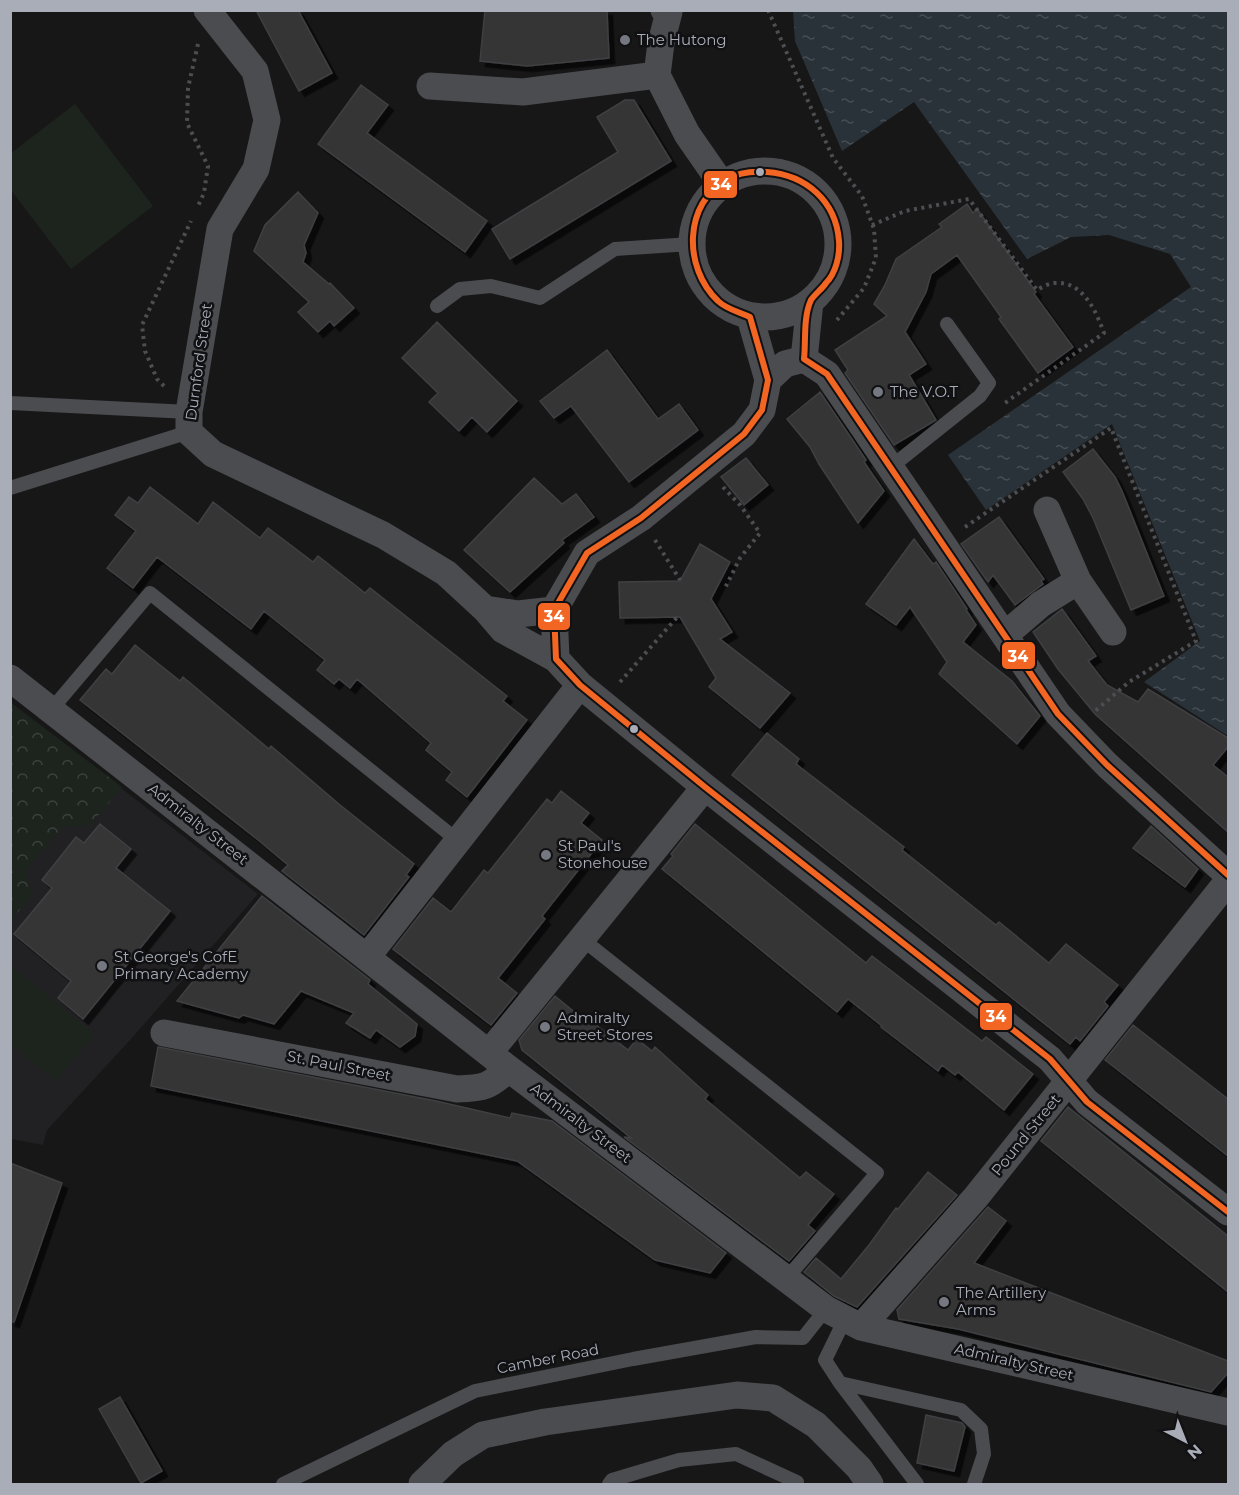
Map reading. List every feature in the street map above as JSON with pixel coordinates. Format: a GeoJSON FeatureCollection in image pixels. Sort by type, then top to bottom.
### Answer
{"type":"FeatureCollection","features":[{"type":"Feature","properties":{"kind":"street","name":"Durnford Street"},"geometry":{"type":"LineString","coordinates":[[207,10],[255,71],[267,120],[256,169],[220,229],[189,422],[213,454],[383,535],[446,573],[485,609],[503,630],[556,659],[580,685],[705,787],[1050,1059],[1087,1102],[1228,1212]]}},
{"type":"Feature","properties":{"kind":"street"},"geometry":{"type":"LineString","coordinates":[[668,11],[657,75],[687,134],[721,183]]}},
{"type":"Feature","properties":{"kind":"street"},"geometry":{"type":"LineString","coordinates":[[430,86],[523,92],[657,75]]}},
{"type":"Feature","properties":{"kind":"street"},"geometry":{"type":"LineString","coordinates":[[771,171],[806,183],[825,201],[839,239],[838,254],[830,278],[810,303],[787,315],[750,316],[719,302],[702,283],[695,270],[691,244],[694,222],[706,200],[721,183],[735,176],[771,171]]}},
{"type":"Feature","properties":{"kind":"street"},"geometry":{"type":"LineString","coordinates":[[804,359],[810,303]]}},
{"type":"Feature","properties":{"kind":"street"},"geometry":{"type":"LineString","coordinates":[[556,659],[554,610],[587,553],[641,518],[704,467],[744,434],[762,410],[768,380],[750,316]]}},
{"type":"Feature","properties":{"kind":"street"},"geometry":{"type":"LineString","coordinates":[[768,380],[785,363],[804,359],[827,374],[1058,714],[1107,765],[1228,875]]}},
{"type":"Feature","properties":{"kind":"street"},"geometry":{"type":"LineString","coordinates":[[1047,510],[1078,581],[1113,632]]}},
{"type":"Feature","properties":{"kind":"street"},"geometry":{"type":"LineString","coordinates":[[1005,635],[1041,604],[1078,581]]}},
{"type":"Feature","properties":{"kind":"street"},"geometry":{"type":"LineString","coordinates":[[485,609],[518,614],[554,610]]}},
{"type":"Feature","properties":{"kind":"street","name":"Admiralty Street"},"geometry":{"type":"LineString","coordinates":[[10,678],[499,1061],[786,1279],[844,1318],[1228,1412]]}},
{"type":"Feature","properties":{"kind":"street"},"geometry":{"type":"LineString","coordinates":[[367,957],[580,685]]}},
{"type":"Feature","properties":{"kind":"street","name":"St. Paul Street"},"geometry":{"type":"LineString","coordinates":[[164,1033],[457,1089],[491,1084],[499,1061],[582,939],[705,787]]}},
{"type":"Feature","properties":{"kind":"street","name":"Pound Street"},"geometry":{"type":"LineString","coordinates":[[844,1318],[976,1197],[1228,881]]}},
{"type":"Feature","properties":{"kind":"street"},"geometry":{"type":"LineString","coordinates":[[422,1485],[453,1454],[483,1435],[545,1422],[738,1395],[773,1398],[816,1425],[859,1468],[870,1485]]}},
{"type":"Feature","properties":{"kind":"lane"},"geometry":{"type":"LineString","coordinates":[[437,306],[460,289],[491,286],[540,298],[615,249],[691,244]]}},
{"type":"Feature","properties":{"kind":"lane"},"geometry":{"type":"LineString","coordinates":[[891,467],[980,396],[989,383],[947,324]]}},
{"type":"Feature","properties":{"kind":"lane"},"geometry":{"type":"LineString","coordinates":[[10,402],[189,422]]}},
{"type":"Feature","properties":{"kind":"lane"},"geometry":{"type":"LineString","coordinates":[[10,488],[189,422]]}},
{"type":"Feature","properties":{"kind":"lane"},"geometry":{"type":"LineString","coordinates":[[51,710],[150,593],[457,840]]}},
{"type":"Feature","properties":{"kind":"lane"},"geometry":{"type":"LineString","coordinates":[[582,939],[877,1173],[786,1279]]}},
{"type":"Feature","properties":{"kind":"lane"},"geometry":{"type":"LineString","coordinates":[[844,1318],[825,1360],[917,1485]]}},
{"type":"Feature","properties":{"kind":"lane","name":"Camber Road"},"geometry":{"type":"LineString","coordinates":[[283,1485],[475,1391],[756,1337],[803,1338],[844,1318]]}},
{"type":"Feature","properties":{"kind":"lane"},"geometry":{"type":"LineString","coordinates":[[840,1383],[961,1410],[981,1429],[984,1454],[974,1485]]}},
{"type":"Feature","properties":{"kind":"lane"},"geometry":{"type":"LineString","coordinates":[[609,1485],[612,1480],[679,1460],[736,1454],[796,1483]]}},
{"type":"Feature","properties":{"kind":"path"},"geometry":{"type":"LineString","coordinates":[[768,10],[833,158],[862,196],[872,225],[876,258],[864,288],[834,324]]}},
{"type":"Feature","properties":{"kind":"path"},"geometry":{"type":"LineString","coordinates":[[189,422],[157,379],[145,351],[142,325],[204,193],[208,166],[188,123],[188,88],[198,50],[198,40]]}},
{"type":"Feature","properties":{"kind":"path"},"geometry":{"type":"LineString","coordinates":[[872,225],[905,211],[969,199],[1037,290],[1054,282],[1074,286],[1086,297],[1097,313],[1104,333]]}},
{"type":"Feature","properties":{"kind":"path"},"geometry":{"type":"LineString","coordinates":[[942,542],[1111,428],[1196,641],[1130,682],[1073,730]]}},
{"type":"Feature","properties":{"kind":"path"},"geometry":{"type":"LineString","coordinates":[[704,467],[740,504],[760,533],[740,558],[725,588]]}},
{"type":"Feature","properties":{"kind":"path"},"geometry":{"type":"LineString","coordinates":[[660,549],[680,580]]}},
{"type":"Feature","properties":{"kind":"path"},"geometry":{"type":"LineString","coordinates":[[639,660],[679,615]]}},
{"type":"Feature","properties":{"kind":"shaded area","name":"St George's CofE Primary Academy"},"geometry":{"type":"Polygon","coordinates":[[[10,702],[258,894],[131,1039],[47,1130],[43,1145],[11,1139],[10,702]]]}},
{"type":"Feature","properties":{"kind":"green space"},"geometry":{"type":"Polygon","coordinates":[[[75,104],[153,206],[71,269],[11,190],[10,154],[75,104]]]}},
{"type":"Feature","properties":{"kind":"green space"},"geometry":{"type":"Polygon","coordinates":[[[10,702],[122,787],[90,825],[62,828],[26,870],[32,894],[11,921],[10,702]]]}},
{"type":"Feature","properties":{"kind":"green space"},"geometry":{"type":"Polygon","coordinates":[[[10,965],[95,1034],[56,1081],[11,1044],[10,965]]]}},
{"type":"Feature","properties":{"kind":"water"},"geometry":{"type":"Polygon","coordinates":[[[793,11],[1228,11],[1228,736],[1144,682],[1200,641],[1112,424],[986,510],[948,455],[1191,287],[1170,254],[1109,235],[1071,237],[1027,259],[914,102],[842,151],[795,41],[793,11]]]}},
{"type":"Feature","properties":{"kind":"building"},"geometry":{"type":"Polygon","coordinates":[[[256,10],[298,10],[332,73],[299,91],[256,10]]]}},
{"type":"Feature","properties":{"kind":"building"},"geometry":{"type":"Polygon","coordinates":[[[485,10],[607,10],[609,58],[527,66],[480,61],[485,10]]]}},
{"type":"Feature","properties":{"kind":"building"},"geometry":{"type":"Polygon","coordinates":[[[361,85],[388,105],[367,133],[487,221],[465,252],[318,144],[361,85]]]}},
{"type":"Feature","properties":{"kind":"building"},"geometry":{"type":"Polygon","coordinates":[[[625,100],[634,100],[671,161],[510,259],[492,229],[618,152],[597,117],[625,100]]]}},
{"type":"Feature","properties":{"kind":"building"},"geometry":{"type":"Polygon","coordinates":[[[298,192],[318,213],[304,245],[306,253],[303,262],[330,283],[354,308],[334,326],[330,321],[318,332],[298,312],[309,302],[254,251],[265,225],[298,192]]]}},
{"type":"Feature","properties":{"kind":"building"},"geometry":{"type":"Polygon","coordinates":[[[967,204],[973,213],[977,209],[1073,347],[1038,373],[957,255],[931,274],[926,292],[905,332],[926,364],[909,375],[936,420],[894,445],[845,373],[848,370],[835,350],[887,316],[874,304],[896,259],[942,227],[939,224],[967,204]]]}},
{"type":"Feature","properties":{"kind":"building"},"geometry":{"type":"Polygon","coordinates":[[[437,322],[517,401],[487,432],[472,417],[459,431],[429,402],[438,393],[402,358],[437,322]]]}},
{"type":"Feature","properties":{"kind":"building"},"geometry":{"type":"Polygon","coordinates":[[[607,350],[658,419],[679,404],[698,430],[629,482],[571,406],[554,418],[540,401],[607,350]]]}},
{"type":"Feature","properties":{"kind":"building"},"geometry":{"type":"Polygon","coordinates":[[[820,392],[884,491],[858,523],[810,447],[787,419],[820,392]]]}},
{"type":"Feature","properties":{"kind":"building"},"geometry":{"type":"Polygon","coordinates":[[[1093,449],[1115,477],[1122,491],[1164,596],[1131,610],[1093,518],[1083,499],[1063,472],[1093,449]]]}},
{"type":"Feature","properties":{"kind":"building"},"geometry":{"type":"Polygon","coordinates":[[[746,458],[768,485],[744,505],[721,477],[746,458]]]}},
{"type":"Feature","properties":{"kind":"building"},"geometry":{"type":"Polygon","coordinates":[[[534,478],[562,504],[576,494],[594,517],[562,540],[564,543],[510,592],[464,550],[534,478]]]}},
{"type":"Feature","properties":{"kind":"building"},"geometry":{"type":"Polygon","coordinates":[[[150,487],[198,524],[213,502],[260,538],[268,528],[313,562],[318,556],[365,593],[370,588],[507,696],[503,701],[527,720],[467,797],[446,780],[452,772],[426,750],[431,743],[357,679],[350,688],[339,679],[334,684],[317,670],[325,660],[264,611],[251,629],[157,557],[133,588],[107,568],[136,531],[115,515],[129,497],[138,503],[150,487]]]}},
{"type":"Feature","properties":{"kind":"building"},"geometry":{"type":"Polygon","coordinates":[[[999,517],[1044,579],[1041,581],[1043,584],[1015,605],[993,575],[988,582],[961,544],[999,517]]]}},
{"type":"Feature","properties":{"kind":"building"},"geometry":{"type":"Polygon","coordinates":[[[914,539],[933,564],[936,562],[976,625],[963,642],[1012,681],[1040,716],[1017,744],[939,674],[947,662],[910,607],[896,625],[866,604],[914,539]]]}},
{"type":"Feature","properties":{"kind":"building"},"geometry":{"type":"Polygon","coordinates":[[[700,544],[730,562],[711,599],[732,632],[720,639],[790,693],[760,728],[709,687],[716,678],[680,617],[620,618],[619,582],[680,581],[700,544]]]}},
{"type":"Feature","properties":{"kind":"building"},"geometry":{"type":"Polygon","coordinates":[[[1062,609],[1096,656],[1088,661],[1107,685],[1138,702],[1148,689],[1228,738],[1228,747],[1213,765],[1228,777],[1228,832],[1095,714],[1058,669],[1033,632],[1062,609]]]}},
{"type":"Feature","properties":{"kind":"building"},"geometry":{"type":"Polygon","coordinates":[[[135,645],[180,681],[183,677],[269,749],[271,746],[414,864],[406,875],[409,877],[364,935],[282,871],[288,865],[257,839],[80,700],[106,669],[112,674],[135,645]]]}},
{"type":"Feature","properties":{"kind":"building"},"geometry":{"type":"Polygon","coordinates":[[[767,733],[799,759],[796,764],[904,847],[902,850],[996,925],[999,922],[1049,963],[1066,944],[1118,985],[1104,1002],[1108,1006],[1080,1041],[1076,1037],[1070,1044],[732,775],[767,733]]]}},
{"type":"Feature","properties":{"kind":"building"},"geometry":{"type":"Polygon","coordinates":[[[561,791],[589,813],[581,823],[602,840],[542,916],[545,919],[498,978],[517,993],[491,1025],[393,949],[433,898],[451,912],[484,870],[488,873],[547,799],[552,803],[561,791]]]}},
{"type":"Feature","properties":{"kind":"building"},"geometry":{"type":"Polygon","coordinates":[[[100,824],[131,849],[116,868],[170,911],[83,1019],[58,998],[71,981],[14,934],[52,888],[42,880],[76,837],[84,843],[100,824]]]}},
{"type":"Feature","properties":{"kind":"building"},"geometry":{"type":"Polygon","coordinates":[[[695,824],[866,963],[872,956],[982,1041],[986,1037],[1033,1074],[1004,1110],[958,1072],[955,1075],[942,1065],[938,1071],[848,999],[837,1012],[662,869],[695,824]]]}},
{"type":"Feature","properties":{"kind":"building"},"geometry":{"type":"Polygon","coordinates":[[[1151,826],[1198,869],[1185,887],[1133,848],[1151,826]]]}},
{"type":"Feature","properties":{"kind":"building"},"geometry":{"type":"Polygon","coordinates":[[[262,896],[370,980],[368,984],[417,1024],[415,1036],[400,1047],[376,1030],[370,1038],[346,1023],[354,1013],[301,991],[274,1024],[243,1015],[239,1018],[177,1001],[262,896]]]}},
{"type":"Feature","properties":{"kind":"building"},"geometry":{"type":"Polygon","coordinates":[[[555,996],[584,1020],[586,1017],[628,1050],[637,1039],[652,1051],[655,1047],[708,1095],[705,1099],[800,1178],[806,1172],[834,1194],[808,1225],[815,1231],[789,1261],[624,1137],[631,1138],[522,1050],[519,1040],[555,996]]]}},
{"type":"Feature","properties":{"kind":"building"},"geometry":{"type":"Polygon","coordinates":[[[1133,1025],[1228,1099],[1228,1156],[1105,1060],[1133,1025]]]}},
{"type":"Feature","properties":{"kind":"building"},"geometry":{"type":"Polygon","coordinates":[[[158,1047],[436,1101],[510,1118],[512,1113],[552,1121],[726,1253],[710,1273],[655,1260],[517,1161],[151,1086],[158,1047]]]}},
{"type":"Feature","properties":{"kind":"building"},"geometry":{"type":"Polygon","coordinates":[[[1068,1107],[1228,1236],[1228,1292],[1041,1141],[1068,1107]]]}},
{"type":"Feature","properties":{"kind":"building"},"geometry":{"type":"Polygon","coordinates":[[[10,1163],[62,1183],[14,1322],[10,1321],[10,1163]]]}},
{"type":"Feature","properties":{"kind":"building"},"geometry":{"type":"Polygon","coordinates":[[[928,1172],[957,1195],[857,1307],[834,1296],[804,1272],[816,1258],[841,1279],[896,1208],[898,1209],[928,1172]]]}},
{"type":"Feature","properties":{"kind":"building"},"geometry":{"type":"Polygon","coordinates":[[[988,1207],[1006,1221],[974,1263],[1228,1361],[1228,1373],[1211,1392],[958,1329],[899,1319],[897,1310],[988,1207]]]}},
{"type":"Feature","properties":{"kind":"building"},"geometry":{"type":"Polygon","coordinates":[[[120,1397],[162,1471],[141,1483],[99,1409],[120,1397]]]}},
{"type":"Feature","properties":{"kind":"building"},"geometry":{"type":"Polygon","coordinates":[[[926,1415],[962,1423],[965,1427],[954,1471],[917,1463],[926,1415]]]}},
{"type":"Feature","properties":{"kind":"transit line","name":"34"},"geometry":{"type":"LineString","coordinates":[[1228,875],[1107,765],[1058,714],[827,374],[804,359],[808,307],[832,274],[839,252],[837,227],[825,202],[806,185],[794,178],[767,172],[737,175],[713,190],[696,219],[693,237],[694,254],[698,271],[718,301],[750,317],[768,380],[762,410],[744,434],[641,518],[587,553],[554,610],[556,659],[580,685],[705,787],[1050,1059],[1087,1102],[1228,1212]]}},
{"type":"Feature","properties":{"kind":"place","name":"The Hutong"},"geometry":{"type":"Point","coordinates":[625,40]}},
{"type":"Feature","properties":{"kind":"place","name":"The V.O.T"},"geometry":{"type":"Point","coordinates":[878,392]}},
{"type":"Feature","properties":{"kind":"place","name":"St Paul's Stonehouse"},"geometry":{"type":"Point","coordinates":[546,855]}},
{"type":"Feature","properties":{"kind":"place","name":"St George's CofE Primary Academy"},"geometry":{"type":"Point","coordinates":[102,966]}},
{"type":"Feature","properties":{"kind":"place","name":"Admiralty Street Stores"},"geometry":{"type":"Point","coordinates":[545,1027]}},
{"type":"Feature","properties":{"kind":"place","name":"The Artillery Arms"},"geometry":{"type":"Point","coordinates":[944,1302]}}]}
